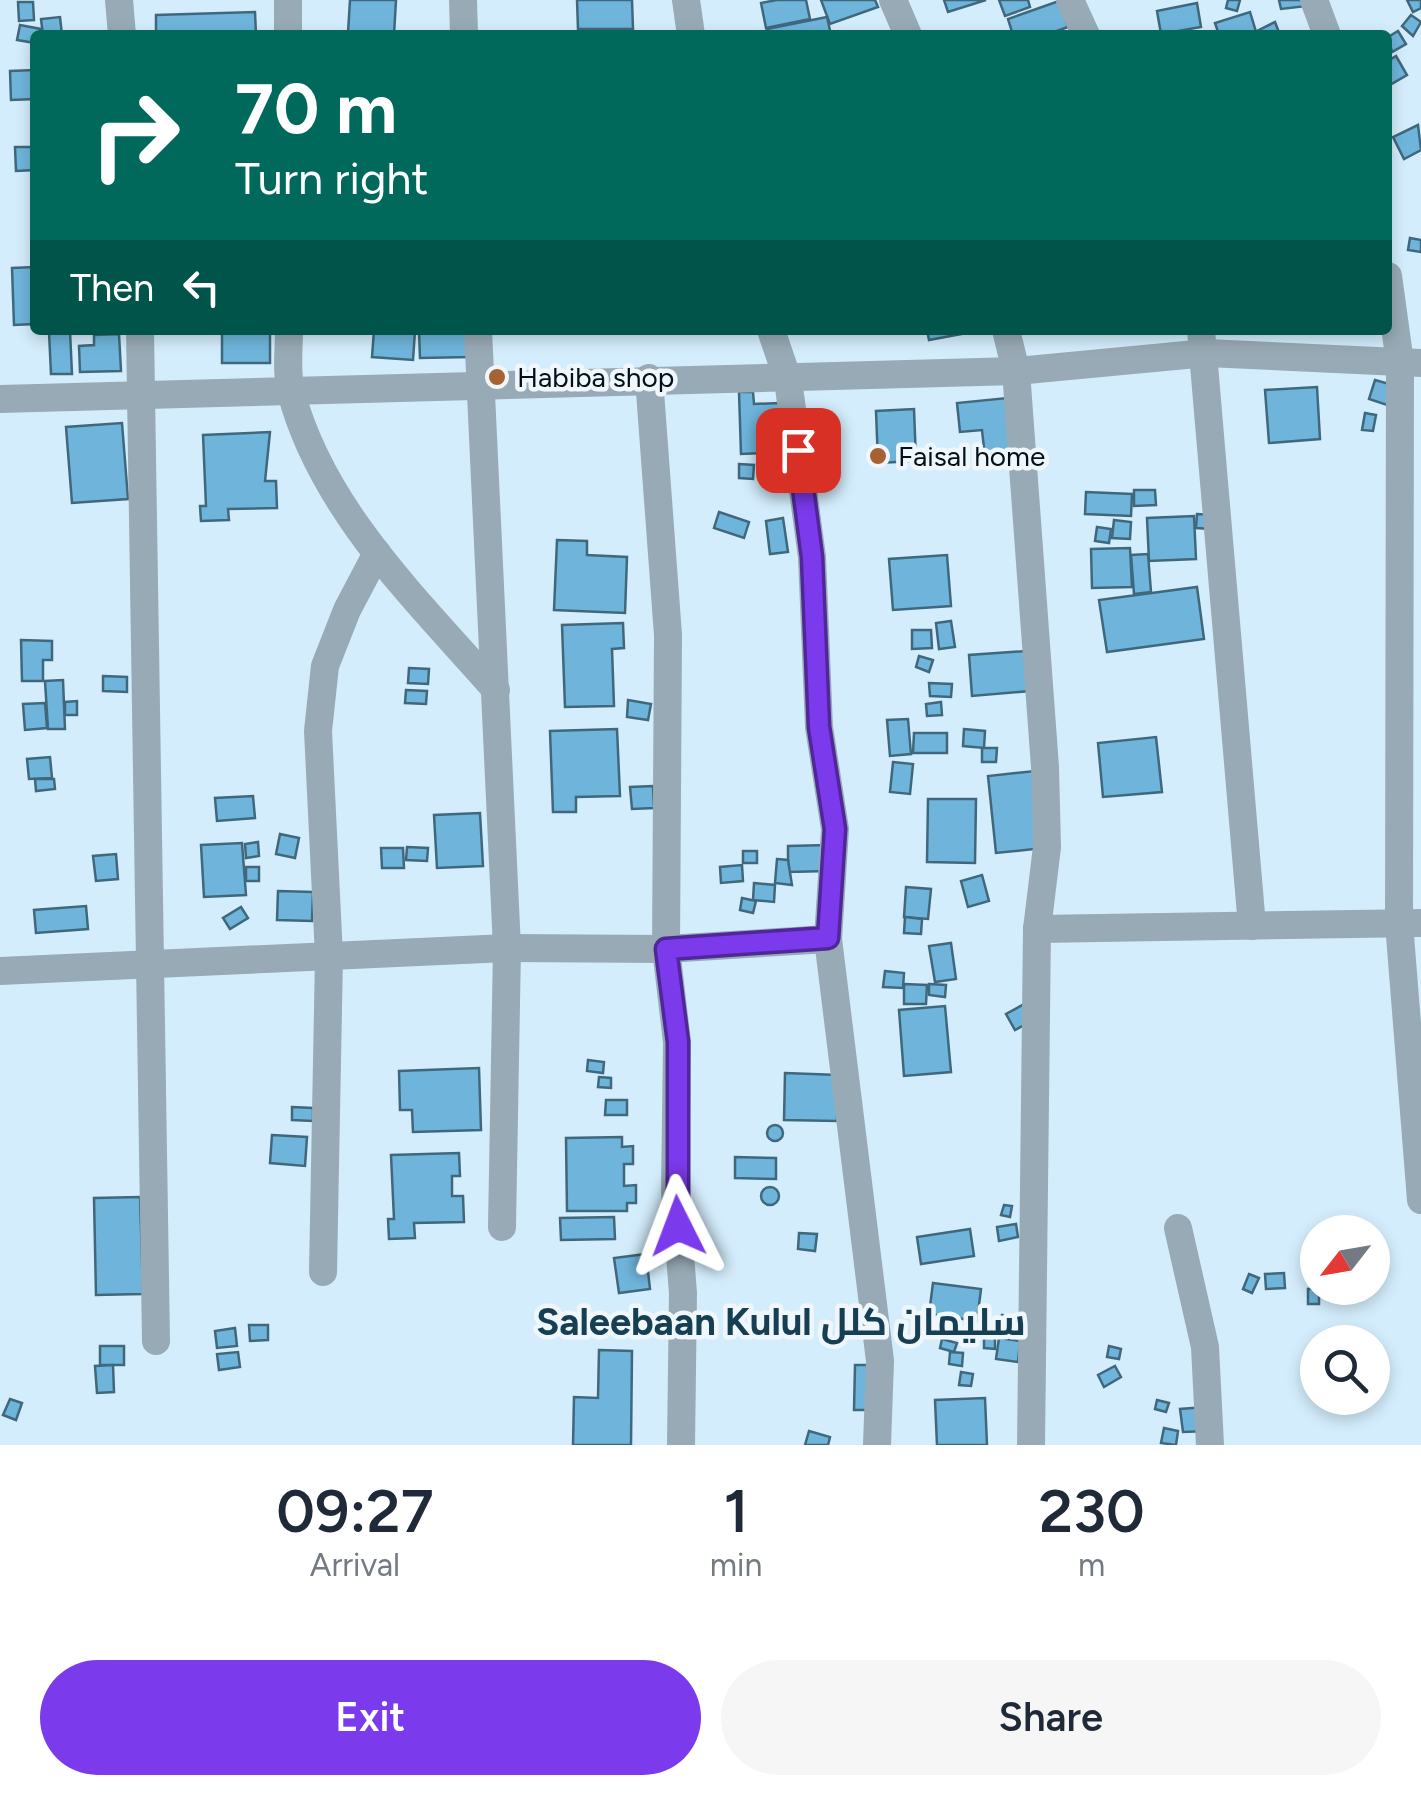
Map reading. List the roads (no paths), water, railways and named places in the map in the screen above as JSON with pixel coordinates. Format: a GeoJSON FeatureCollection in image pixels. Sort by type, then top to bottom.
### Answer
{"type":"FeatureCollection","features":[{"type":"Feature","properties":{"kind":"street"},"geometry":{"type":"LineString","coordinates":[[120,0],[122,30]]}},
{"type":"Feature","properties":{"kind":"street"},"geometry":{"type":"LineString","coordinates":[[288,0],[288,30]]}},
{"type":"Feature","properties":{"kind":"street"},"geometry":{"type":"LineString","coordinates":[[463,0],[464,30]]}},
{"type":"Feature","properties":{"kind":"street"},"geometry":{"type":"LineString","coordinates":[[686,0],[690,30]]}},
{"type":"Feature","properties":{"kind":"street"},"geometry":{"type":"LineString","coordinates":[[892,0],[906,30]]}},
{"type":"Feature","properties":{"kind":"street"},"geometry":{"type":"LineString","coordinates":[[1070,0],[1084,30]]}},
{"type":"Feature","properties":{"kind":"street"},"geometry":{"type":"LineString","coordinates":[[1314,0],[1325,30]]}},
{"type":"Feature","properties":{"kind":"street"},"geometry":{"type":"LineString","coordinates":[[1392,292],[1410,363],[1410,923],[1421,1200]]}},
{"type":"Feature","properties":{"kind":"street"},"geometry":{"type":"LineString","coordinates":[[140,335],[156,1341]]}},
{"type":"Feature","properties":{"kind":"street"},"geometry":{"type":"LineString","coordinates":[[289,335],[290,389],[322,472],[377,553],[496,690]]}},
{"type":"Feature","properties":{"kind":"street"},"geometry":{"type":"LineString","coordinates":[[478,335],[507,948],[502,1227]]}},
{"type":"Feature","properties":{"kind":"street"},"geometry":{"type":"LineString","coordinates":[[773,335],[788,380],[812,557],[819,727],[835,829],[828,938],[880,1362],[877,1445]]}},
{"type":"Feature","properties":{"kind":"street"},"geometry":{"type":"LineString","coordinates":[[1007,335],[1016,372],[1045,767],[1047,847],[1037,929],[1031,1445]]}},
{"type":"Feature","properties":{"kind":"street"},"geometry":{"type":"LineString","coordinates":[[0,399],[481,382],[788,380],[1016,372],[1204,342],[1410,363]]}},
{"type":"Feature","properties":{"kind":"street"},"geometry":{"type":"LineString","coordinates":[[1204,342],[1252,926]]}},
{"type":"Feature","properties":{"kind":"street"},"geometry":{"type":"LineString","coordinates":[[650,378],[654,494],[668,635],[666,949],[678,1042],[675,1192],[684,1293],[680,1445]]}},
{"type":"Feature","properties":{"kind":"street"},"geometry":{"type":"LineString","coordinates":[[323,1272],[328,956],[318,731],[325,666],[347,610],[377,553]]}},
{"type":"Feature","properties":{"kind":"street"},"geometry":{"type":"LineString","coordinates":[[1037,929],[1410,923]]}},
{"type":"Feature","properties":{"kind":"street"},"geometry":{"type":"LineString","coordinates":[[0,972],[507,948],[666,949],[828,938]]}},
{"type":"Feature","properties":{"kind":"street"},"geometry":{"type":"LineString","coordinates":[[1178,1228],[1204,1347],[1210,1445]]}},
{"type":"Feature","properties":{"kind":"place","name":"Habiba shop"},"geometry":{"type":"Point","coordinates":[497,377]}},
{"type":"Feature","properties":{"kind":"place","name":"Faisal home"},"geometry":{"type":"Point","coordinates":[878,456]}},
{"type":"Feature","properties":{"kind":"district","name":"Saleebaan Kulul سليمان كلل"},"geometry":{"type":"Point","coordinates":[781,1322]}}]}
